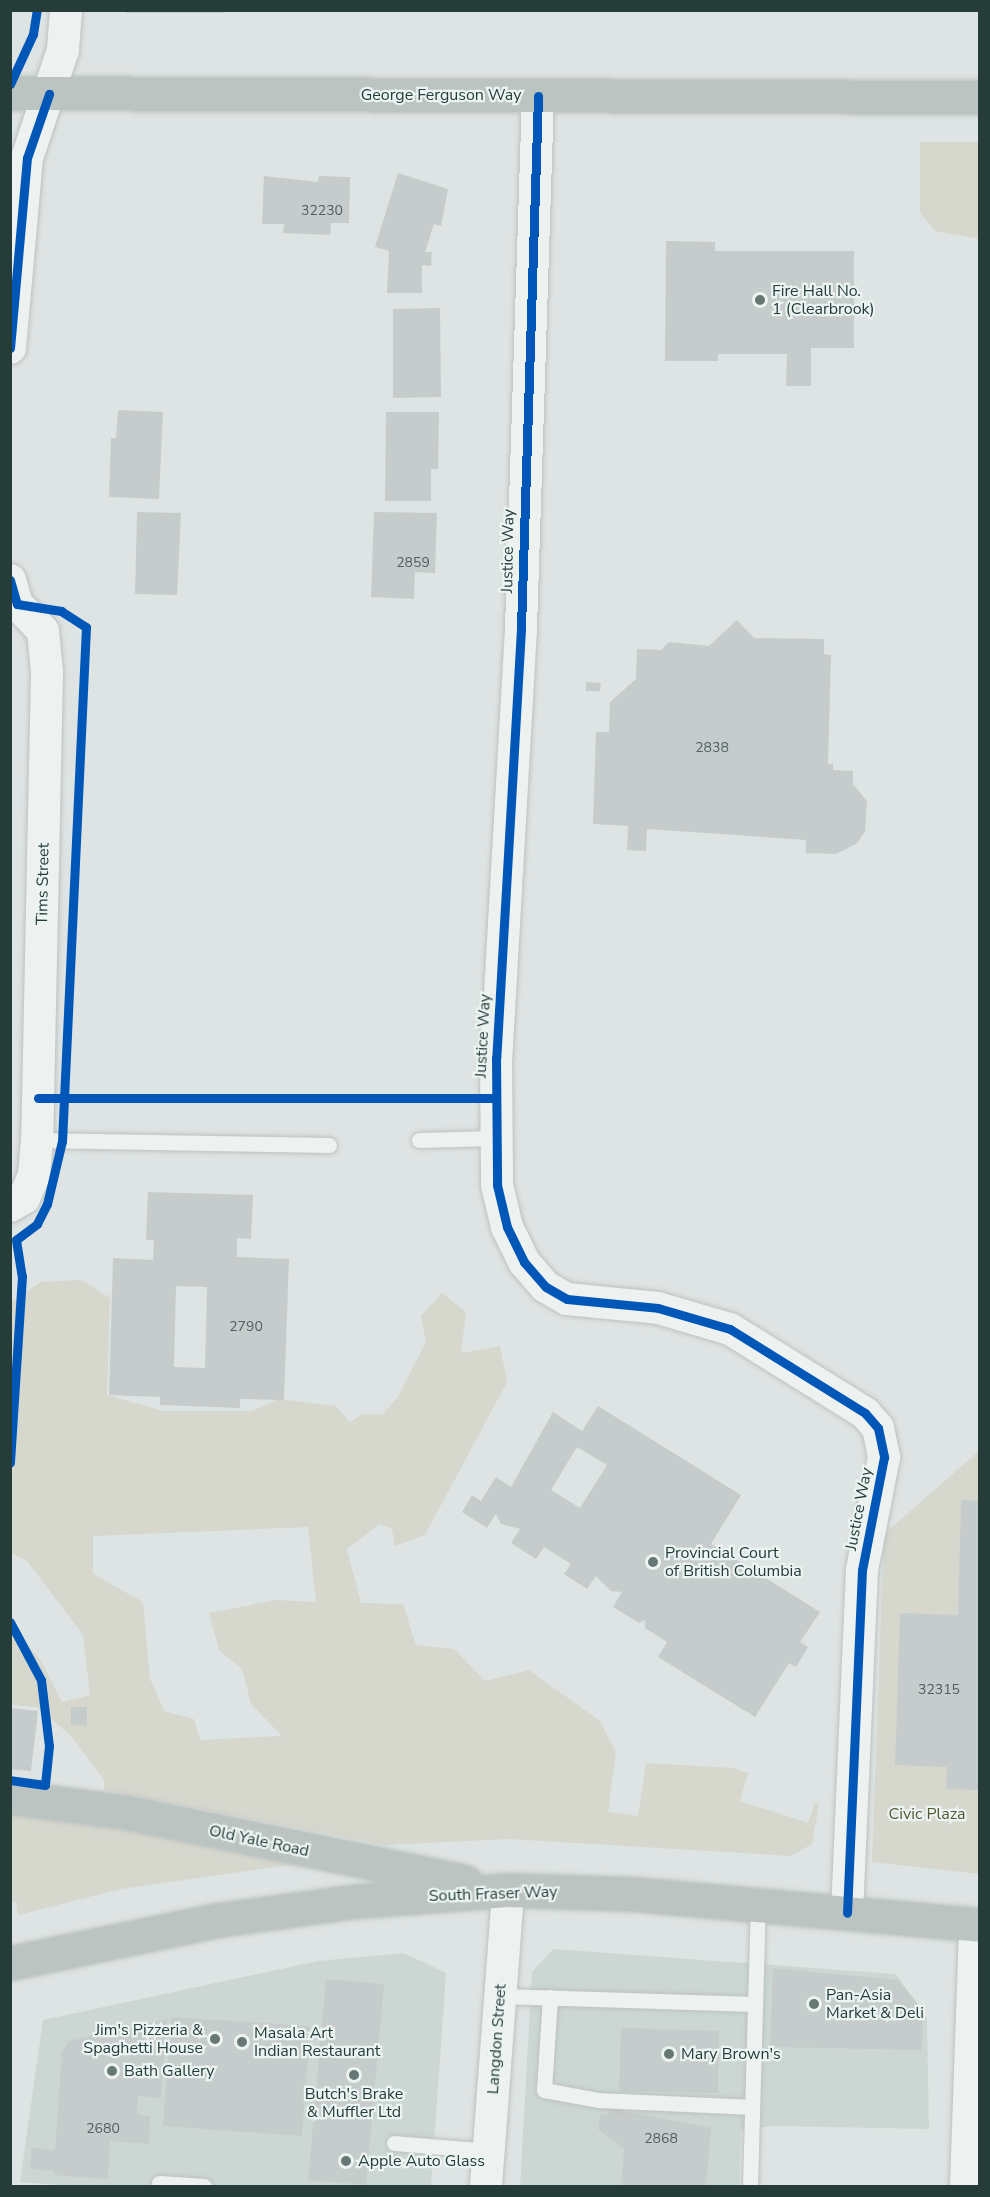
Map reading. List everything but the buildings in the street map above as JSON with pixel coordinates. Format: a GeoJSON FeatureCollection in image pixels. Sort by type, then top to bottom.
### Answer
{"type":"FeatureCollection","features":[{"type":"Feature","properties":{"kind":"main road","name":"George Ferguson Way"},"geometry":{"type":"LineString","coordinates":[[10,93],[980,97]]}},
{"type":"Feature","properties":{"kind":"main road","name":"Old Yale Road"},"geometry":{"type":"LineString","coordinates":[[10,1797],[125,1812],[508,1890]]}},
{"type":"Feature","properties":{"kind":"main road","name":"South Fraser Way"},"geometry":{"type":"LineString","coordinates":[[10,1963],[218,1920],[357,1901],[508,1890],[758,1904],[977,1925]]}},
{"type":"Feature","properties":{"kind":"street"},"geometry":{"type":"LineString","coordinates":[[10,348],[27,158],[63,50],[66,10]]}},
{"type":"Feature","properties":{"kind":"street","name":"Justice Way"},"geometry":{"type":"LineString","coordinates":[[538,96],[521,629],[494,1138],[497,1185],[507,1227],[525,1262],[546,1287],[567,1299],[658,1308],[730,1329],[866,1413],[878,1428],[884,1457],[862,1570],[847,1913]]}},
{"type":"Feature","properties":{"kind":"street","name":"Tims Street"},"geometry":{"type":"LineString","coordinates":[[13,596],[43,631],[47,672],[37,1140],[34,1175],[17,1202]]}},
{"type":"Feature","properties":{"kind":"street","name":"Langdon Street"},"geometry":{"type":"LineString","coordinates":[[486,2187],[508,1890]]}},
{"type":"Feature","properties":{"kind":"street"},"geometry":{"type":"LineString","coordinates":[[966,2187],[977,1925]]}},
{"type":"Feature","properties":{"kind":"lane"},"geometry":{"type":"LineString","coordinates":[[418,1140],[494,1138]]}},
{"type":"Feature","properties":{"kind":"lane"},"geometry":{"type":"LineString","coordinates":[[37,1140],[329,1145]]}},
{"type":"Feature","properties":{"kind":"lane"},"geometry":{"type":"LineString","coordinates":[[750,2187],[758,1904]]}},
{"type":"Feature","properties":{"kind":"lane"},"geometry":{"type":"LineString","coordinates":[[500,1996],[755,2004]]}},
{"type":"Feature","properties":{"kind":"lane"},"geometry":{"type":"LineString","coordinates":[[550,1996],[544,2090],[599,2100],[752,2107]]}},
{"type":"Feature","properties":{"kind":"lane"},"geometry":{"type":"LineString","coordinates":[[394,2143],[489,2151]]}},
{"type":"Feature","properties":{"kind":"lane"},"geometry":{"type":"LineString","coordinates":[[159,2183],[204,2187]]}},
{"type":"Feature","properties":{"kind":"shaded area"},"geometry":{"type":"Polygon","coordinates":[[[553,1949],[896,1974],[927,2018],[929,2129],[774,2126],[741,2130],[739,2186],[520,2186],[532,1972],[553,1949]]]}},
{"type":"Feature","properties":{"kind":"shaded area"},"geometry":{"type":"Polygon","coordinates":[[[404,1953],[446,1973],[431,2186],[73,2186],[20,2182],[43,2020],[318,1961],[404,1953]]]}},
{"type":"Feature","properties":{"kind":"green space"},"geometry":{"type":"Polygon","coordinates":[[[920,142],[979,142],[979,239],[935,231],[920,213],[920,142]]]}},
{"type":"Feature","properties":{"kind":"green space"},"geometry":{"type":"Polygon","coordinates":[[[82,1280],[110,1298],[107,1395],[163,1411],[252,1411],[278,1399],[336,1406],[350,1422],[363,1414],[382,1415],[397,1398],[426,1342],[421,1316],[442,1293],[466,1312],[461,1353],[500,1346],[507,1382],[425,1535],[395,1546],[392,1529],[380,1524],[347,1549],[361,1603],[403,1604],[416,1645],[454,1649],[485,1681],[529,1670],[600,1721],[616,1752],[608,1812],[638,1816],[646,1763],[733,1768],[748,1773],[740,1801],[808,1823],[815,1803],[819,1805],[812,1844],[791,1856],[509,1839],[385,1845],[104,1790],[104,1780],[71,1736],[37,1707],[11,1705],[10,1624],[41,1661],[62,1702],[90,1695],[83,1635],[27,1561],[11,1553],[11,1302],[41,1282],[82,1280]],[[308,1527],[93,1536],[93,1574],[143,1602],[150,1679],[164,1711],[194,1719],[200,1740],[282,1736],[251,1704],[242,1669],[219,1650],[209,1613],[276,1600],[316,1602],[308,1527]]]}},
{"type":"Feature","properties":{"kind":"green space","name":"Civic Plaza"},"geometry":{"type":"Polygon","coordinates":[[[979,1451],[979,1874],[872,1862],[884,1534],[979,1451]]]}},
{"type":"Feature","properties":{"kind":"green space"},"geometry":{"type":"Polygon","coordinates":[[[11,1809],[122,1823],[297,1864],[121,1889],[18,1915],[16,1902],[11,1902],[11,1809]]]}},
{"type":"Feature","properties":{"kind":"cycle path"},"geometry":{"type":"LineString","coordinates":[[10,84],[33,34],[37,10]]}},
{"type":"Feature","properties":{"kind":"cycle path"},"geometry":{"type":"LineString","coordinates":[[10,348],[27,158],[49,94]]}},
{"type":"Feature","properties":{"kind":"cycle path"},"geometry":{"type":"LineString","coordinates":[[538,96],[521,629],[496,1058],[497,1185],[507,1227],[524,1262],[546,1287],[567,1299],[658,1308],[730,1329],[865,1413],[878,1428],[884,1457],[862,1570],[847,1913]]}},
{"type":"Feature","properties":{"kind":"cycle path"},"geometry":{"type":"LineString","coordinates":[[10,580],[17,604],[61,611],[86,627],[62,1141],[47,1204],[37,1224],[16,1240],[22,1276],[10,1463]]}},
{"type":"Feature","properties":{"kind":"cycle path"},"geometry":{"type":"LineString","coordinates":[[38,1098],[496,1098]]}},
{"type":"Feature","properties":{"kind":"cycle path"},"geometry":{"type":"LineString","coordinates":[[10,1622],[41,1680],[49,1746],[45,1785],[10,1780]]}},
{"type":"Feature","properties":{"kind":"place","name":"Fire Hall No. 1 (Clearbrook)"},"geometry":{"type":"Point","coordinates":[760,300]}},
{"type":"Feature","properties":{"kind":"place","name":"Provincial Court of British Columbia"},"geometry":{"type":"Point","coordinates":[653,1562]}},
{"type":"Feature","properties":{"kind":"place","name":"Pan-Asia Market & Deli"},"geometry":{"type":"Point","coordinates":[814,2004]}},
{"type":"Feature","properties":{"kind":"place","name":"Jim's Pizzeria & Spaghetti House"},"geometry":{"type":"Point","coordinates":[215,2039]}},
{"type":"Feature","properties":{"kind":"place","name":"Masala Art Indian Restaurant"},"geometry":{"type":"Point","coordinates":[242,2042]}},
{"type":"Feature","properties":{"kind":"place","name":"Mary Brown's"},"geometry":{"type":"Point","coordinates":[669,2054]}},
{"type":"Feature","properties":{"kind":"place","name":"Bath Gallery"},"geometry":{"type":"Point","coordinates":[112,2071]}},
{"type":"Feature","properties":{"kind":"place","name":"Butch's Brake & Muffler Ltd"},"geometry":{"type":"Point","coordinates":[354,2075]}},
{"type":"Feature","properties":{"kind":"place","name":"Apple Auto Glass"},"geometry":{"type":"Point","coordinates":[346,2161]}}]}
